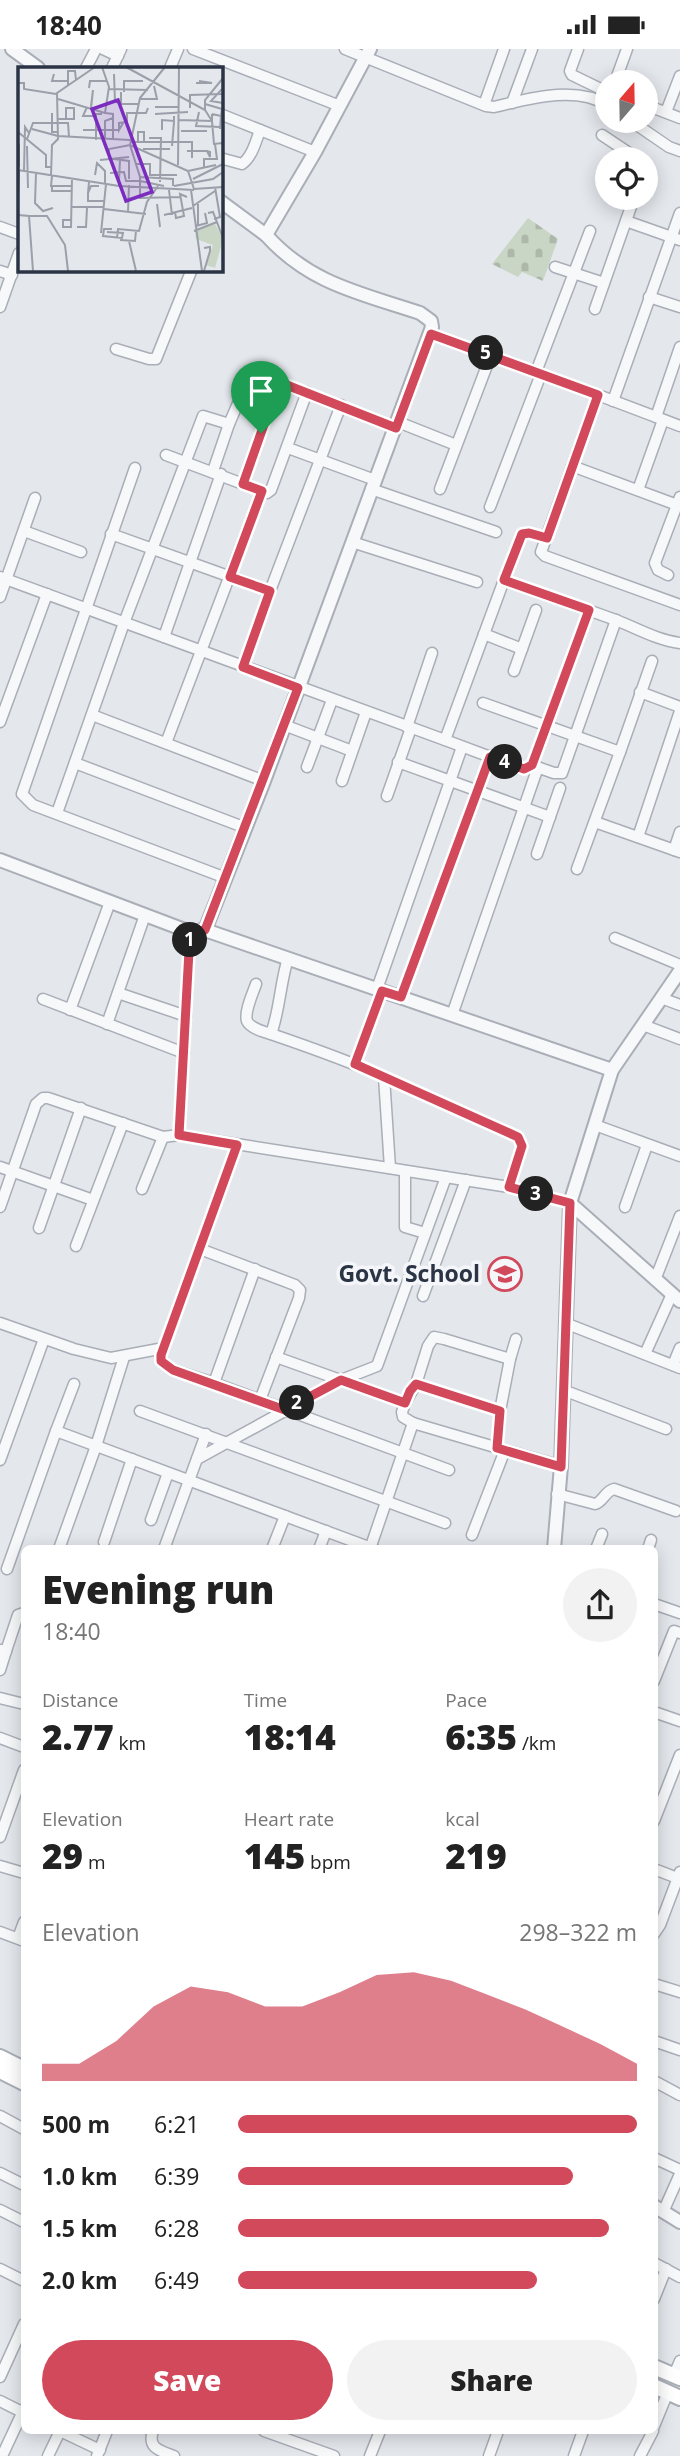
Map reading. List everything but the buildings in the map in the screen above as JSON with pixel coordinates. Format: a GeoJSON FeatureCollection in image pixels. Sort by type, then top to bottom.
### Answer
{"type":"FeatureCollection","features":[{"type":"Feature","properties":{"kind":"main road"},"geometry":{"type":"LineString","coordinates":[[0,2057],[21,2068]]}},
{"type":"Feature","properties":{"kind":"main road"},"geometry":{"type":"LineString","coordinates":[[0,2071],[21,2082]]}},
{"type":"Feature","properties":{"kind":"main road"},"geometry":{"type":"LineString","coordinates":[[658,2369],[677,2377]]}},
{"type":"Feature","properties":{"kind":"street"},"geometry":{"type":"LineString","coordinates":[[12,49],[37,67]]}},
{"type":"Feature","properties":{"kind":"street"},"geometry":{"type":"LineString","coordinates":[[87,67],[96,49]]}},
{"type":"Feature","properties":{"kind":"street"},"geometry":{"type":"LineString","coordinates":[[103,49],[119,52]]}},
{"type":"Feature","properties":{"kind":"street"},"geometry":{"type":"LineString","coordinates":[[170,67],[178,49]]}},
{"type":"Feature","properties":{"kind":"street"},"geometry":{"type":"LineString","coordinates":[[193,49],[340,106]]}},
{"type":"Feature","properties":{"kind":"street"},"geometry":{"type":"LineString","coordinates":[[345,49],[368,53],[484,105],[494,107],[561,95],[595,98]]}},
{"type":"Feature","properties":{"kind":"street"},"geometry":{"type":"LineString","coordinates":[[484,105],[504,49]]}},
{"type":"Feature","properties":{"kind":"street"},"geometry":{"type":"LineString","coordinates":[[512,103],[532,49]]}},
{"type":"Feature","properties":{"kind":"street"},"geometry":{"type":"LineString","coordinates":[[578,49],[570,71],[572,75],[595,86]]}},
{"type":"Feature","properties":{"kind":"street"},"geometry":{"type":"LineString","coordinates":[[619,70],[627,49]]}},
{"type":"Feature","properties":{"kind":"street"},"geometry":{"type":"LineString","coordinates":[[266,235],[315,152],[368,53]]}},
{"type":"Feature","properties":{"kind":"street"},"geometry":{"type":"LineString","coordinates":[[666,112],[680,76]]}},
{"type":"Feature","properties":{"kind":"street"},"geometry":{"type":"LineString","coordinates":[[658,109],[680,118]]}},
{"type":"Feature","properties":{"kind":"street"},"geometry":{"type":"LineString","coordinates":[[222,115],[315,152]]}},
{"type":"Feature","properties":{"kind":"street"},"geometry":{"type":"LineString","coordinates":[[222,159],[244,163],[260,130]]}},
{"type":"Feature","properties":{"kind":"street"},"geometry":{"type":"LineString","coordinates":[[649,133],[680,152]]}},
{"type":"Feature","properties":{"kind":"street"},"geometry":{"type":"LineString","coordinates":[[603,135],[620,147]]}},
{"type":"Feature","properties":{"kind":"street"},"geometry":{"type":"LineString","coordinates":[[205,930],[264,781],[431,334],[431,321],[420,313],[329,283],[314,275],[289,258],[266,235],[222,202]]}},
{"type":"Feature","properties":{"kind":"street"},"geometry":{"type":"LineString","coordinates":[[595,309],[630,210]]}},
{"type":"Feature","properties":{"kind":"street"},"geometry":{"type":"LineString","coordinates":[[613,401],[649,297],[676,238],[680,213]]}},
{"type":"Feature","properties":{"kind":"street"},"geometry":{"type":"LineString","coordinates":[[626,222],[676,238]]}},
{"type":"Feature","properties":{"kind":"street"},"geometry":{"type":"LineString","coordinates":[[0,227],[18,234]]}},
{"type":"Feature","properties":{"kind":"street"},"geometry":{"type":"LineString","coordinates":[[490,507],[590,231]]}},
{"type":"Feature","properties":{"kind":"street"},"geometry":{"type":"LineString","coordinates":[[0,307],[18,256]]}},
{"type":"Feature","properties":{"kind":"street"},"geometry":{"type":"LineString","coordinates":[[555,267],[604,283]]}},
{"type":"Feature","properties":{"kind":"street"},"geometry":{"type":"LineString","coordinates":[[0,271],[12,275]]}},
{"type":"Feature","properties":{"kind":"street"},"geometry":{"type":"LineString","coordinates":[[116,349],[156,359],[191,271]]}},
{"type":"Feature","properties":{"kind":"street"},"geometry":{"type":"LineString","coordinates":[[649,297],[680,307]]}},
{"type":"Feature","properties":{"kind":"street"},"geometry":{"type":"LineString","coordinates":[[431,334],[680,426]]}},
{"type":"Feature","properties":{"kind":"street"},"geometry":{"type":"LineString","coordinates":[[638,490],[680,347]]}},
{"type":"Feature","properties":{"kind":"street"},"geometry":{"type":"LineString","coordinates":[[440,489],[491,355]]}},
{"type":"Feature","properties":{"kind":"street"},"geometry":{"type":"LineString","coordinates":[[164,637],[190,562],[229,424],[252,375],[259,375],[456,445]]}},
{"type":"Feature","properties":{"kind":"street"},"geometry":{"type":"LineString","coordinates":[[243,484],[279,382]]}},
{"type":"Feature","properties":{"kind":"street"},"geometry":{"type":"LineString","coordinates":[[166,455],[267,492],[271,490],[288,448],[307,392]]}},
{"type":"Feature","properties":{"kind":"street"},"geometry":{"type":"LineString","coordinates":[[598,395],[541,549],[545,556],[680,605]]}},
{"type":"Feature","properties":{"kind":"street"},"geometry":{"type":"LineString","coordinates":[[243,667],[341,405]]}},
{"type":"Feature","properties":{"kind":"street"},"geometry":{"type":"LineString","coordinates":[[57,813],[124,622],[202,415],[229,424]]}},
{"type":"Feature","properties":{"kind":"street"},"geometry":{"type":"LineString","coordinates":[[288,448],[321,459],[373,485],[496,532]]}},
{"type":"Feature","properties":{"kind":"street"},"geometry":{"type":"LineString","coordinates":[[572,466],[679,502],[655,566],[668,575]]}},
{"type":"Feature","properties":{"kind":"street"},"geometry":{"type":"LineString","coordinates":[[135,468],[22,790],[23,797],[57,813],[226,879]]}},
{"type":"Feature","properties":{"kind":"street"},"geometry":{"type":"LineString","coordinates":[[166,743],[262,491]]}},
{"type":"Feature","properties":{"kind":"street"},"geometry":{"type":"LineString","coordinates":[[0,597],[3,578],[35,498]]}},
{"type":"Feature","properties":{"kind":"street"},"geometry":{"type":"LineString","coordinates":[[24,531],[81,552]]}},
{"type":"Feature","properties":{"kind":"street"},"geometry":{"type":"LineString","coordinates":[[111,534],[270,591]]}},
{"type":"Feature","properties":{"kind":"street"},"geometry":{"type":"LineString","coordinates":[[445,740],[522,534],[547,538]]}},
{"type":"Feature","properties":{"kind":"street"},"geometry":{"type":"LineString","coordinates":[[352,542],[477,582]]}},
{"type":"Feature","properties":{"kind":"street"},"geometry":{"type":"LineString","coordinates":[[3,578],[490,757],[524,769],[535,766],[554,773],[562,773],[616,620]]}},
{"type":"Feature","properties":{"kind":"street"},"geometry":{"type":"LineString","coordinates":[[504,580],[665,640],[680,643]]}},
{"type":"Feature","properties":{"kind":"street"},"geometry":{"type":"LineString","coordinates":[[0,722],[47,594]]}},
{"type":"Feature","properties":{"kind":"street"},"geometry":{"type":"LineString","coordinates":[[514,671],[536,610]]}},
{"type":"Feature","properties":{"kind":"street"},"geometry":{"type":"LineString","coordinates":[[452,1015],[524,807],[547,724],[589,610]]}},
{"type":"Feature","properties":{"kind":"street"},"geometry":{"type":"LineString","coordinates":[[484,634],[522,649]]}},
{"type":"Feature","properties":{"kind":"street"},"geometry":{"type":"LineString","coordinates":[[387,796],[432,653]]}},
{"type":"Feature","properties":{"kind":"street"},"geometry":{"type":"LineString","coordinates":[[578,869],[652,661]]}},
{"type":"Feature","properties":{"kind":"street"},"geometry":{"type":"LineString","coordinates":[[638,837],[680,709],[640,692]]}},
{"type":"Feature","properties":{"kind":"street"},"geometry":{"type":"LineString","coordinates":[[307,767],[332,700]]}},
{"type":"Feature","properties":{"kind":"street"},"geometry":{"type":"LineString","coordinates":[[484,703],[620,752]]}},
{"type":"Feature","properties":{"kind":"street"},"geometry":{"type":"LineString","coordinates":[[342,781],[366,712]]}},
{"type":"Feature","properties":{"kind":"street"},"geometry":{"type":"LineString","coordinates":[[92,715],[264,781]]}},
{"type":"Feature","properties":{"kind":"street"},"geometry":{"type":"LineString","coordinates":[[284,725],[352,751]]}},
{"type":"Feature","properties":{"kind":"street"},"geometry":{"type":"LineString","coordinates":[[355,1064],[462,747]]}},
{"type":"Feature","properties":{"kind":"street"},"geometry":{"type":"LineString","coordinates":[[401,997],[490,757]]}},
{"type":"Feature","properties":{"kind":"street"},"geometry":{"type":"LineString","coordinates":[[398,762],[550,817]]}},
{"type":"Feature","properties":{"kind":"street"},"geometry":{"type":"LineString","coordinates":[[75,763],[246,828]]}},
{"type":"Feature","properties":{"kind":"street"},"geometry":{"type":"LineString","coordinates":[[537,854],[561,788]]}},
{"type":"Feature","properties":{"kind":"street"},"geometry":{"type":"LineString","coordinates":[[595,822],[677,851],[680,832]]}},
{"type":"Feature","properties":{"kind":"street"},"geometry":{"type":"LineString","coordinates":[[0,860],[190,932],[205,930],[612,1070]]}},
{"type":"Feature","properties":{"kind":"street"},"geometry":{"type":"LineString","coordinates":[[70,1010],[110,901]]}},
{"type":"Feature","properties":{"kind":"street"},"geometry":{"type":"LineString","coordinates":[[107,1024],[145,915]]}},
{"type":"Feature","properties":{"kind":"street"},"geometry":{"type":"LineString","coordinates":[[179,1135],[190,932]]}},
{"type":"Feature","properties":{"kind":"street"},"geometry":{"type":"LineString","coordinates":[[615,938],[680,965]]}},
{"type":"Feature","properties":{"kind":"street"},"geometry":{"type":"LineString","coordinates":[[271,1034],[279,1011],[280,985],[288,958]]}},
{"type":"Feature","properties":{"kind":"street"},"geometry":{"type":"LineString","coordinates":[[554,1545],[561,1467],[570,1203],[612,1070],[680,971]]}},
{"type":"Feature","properties":{"kind":"street"},"geometry":{"type":"LineString","coordinates":[[256,984],[246,1020],[253,1027],[355,1064],[518,1137],[522,1146],[509,1187]]}},
{"type":"Feature","properties":{"kind":"street"},"geometry":{"type":"LineString","coordinates":[[118,993],[186,1016]]}},
{"type":"Feature","properties":{"kind":"street"},"geometry":{"type":"LineString","coordinates":[[662,998],[680,1005]]}},
{"type":"Feature","properties":{"kind":"street"},"geometry":{"type":"LineString","coordinates":[[43,999],[184,1053]]}},
{"type":"Feature","properties":{"kind":"street"},"geometry":{"type":"LineString","coordinates":[[643,1025],[680,1039]]}},
{"type":"Feature","properties":{"kind":"street"},"geometry":{"type":"LineString","coordinates":[[384,1077],[390,1168]]}},
{"type":"Feature","properties":{"kind":"street"},"geometry":{"type":"LineString","coordinates":[[0,1207],[39,1100],[53,1099],[163,1137],[179,1135],[509,1187],[570,1203],[676,1298],[645,1354]]}},
{"type":"Feature","properties":{"kind":"street"},"geometry":{"type":"LineString","coordinates":[[39,1228],[81,1108]]}},
{"type":"Feature","properties":{"kind":"street"},"geometry":{"type":"LineString","coordinates":[[76,1247],[123,1123]]}},
{"type":"Feature","properties":{"kind":"street"},"geometry":{"type":"LineString","coordinates":[[595,1125],[679,1154]]}},
{"type":"Feature","properties":{"kind":"street"},"geometry":{"type":"LineString","coordinates":[[142,1189],[163,1137]]}},
{"type":"Feature","properties":{"kind":"street"},"geometry":{"type":"LineString","coordinates":[[237,1145],[161,1355],[163,1364],[449,1470]]}},
{"type":"Feature","properties":{"kind":"street"},"geometry":{"type":"LineString","coordinates":[[625,1207],[648,1145]]}},
{"type":"Feature","properties":{"kind":"street"},"geometry":{"type":"LineString","coordinates":[[0,1167],[93,1200]]}},
{"type":"Feature","properties":{"kind":"street"},"geometry":{"type":"LineString","coordinates":[[405,1171],[405,1227],[425,1233]]}},
{"type":"Feature","properties":{"kind":"street"},"geometry":{"type":"LineString","coordinates":[[197,1459],[341,1380],[376,1366],[446,1177]]}},
{"type":"Feature","properties":{"kind":"street"},"geometry":{"type":"LineString","coordinates":[[423,1296],[466,1180]]}},
{"type":"Feature","properties":{"kind":"street"},"geometry":{"type":"LineString","coordinates":[[655,1280],[679,1222]]}},
{"type":"Feature","properties":{"kind":"street"},"geometry":{"type":"LineString","coordinates":[[200,1249],[295,1285],[300,1290],[260,1400]]}},
{"type":"Feature","properties":{"kind":"street"},"geometry":{"type":"LineString","coordinates":[[214,1383],[255,1269]]}},
{"type":"Feature","properties":{"kind":"street"},"geometry":{"type":"LineString","coordinates":[[565,1323],[676,1366],[680,1348]]}},
{"type":"Feature","properties":{"kind":"street"},"geometry":{"type":"LineString","coordinates":[[1,1327],[111,1358],[164,1348]]}},
{"type":"Feature","properties":{"kind":"street"},"geometry":{"type":"LineString","coordinates":[[510,1359],[434,1338],[428,1346],[416,1384],[410,1391],[401,1414],[414,1423],[561,1467]]}},
{"type":"Feature","properties":{"kind":"street"},"geometry":{"type":"LineString","coordinates":[[0,1460],[44,1339]]}},
{"type":"Feature","properties":{"kind":"street"},"geometry":{"type":"LineString","coordinates":[[472,1535],[501,1449],[500,1411],[516,1339]]}},
{"type":"Feature","properties":{"kind":"street"},"geometry":{"type":"LineString","coordinates":[[60,1545],[124,1357]]}},
{"type":"Feature","properties":{"kind":"street"},"geometry":{"type":"LineString","coordinates":[[276,1357],[405,1403]]}},
{"type":"Feature","properties":{"kind":"street"},"geometry":{"type":"LineString","coordinates":[[7,1569],[74,1384]]}},
{"type":"Feature","properties":{"kind":"street"},"geometry":{"type":"LineString","coordinates":[[416,1384],[500,1411]]}},
{"type":"Feature","properties":{"kind":"street"},"geometry":{"type":"LineString","coordinates":[[563,1390],[666,1429]]}},
{"type":"Feature","properties":{"kind":"street"},"geometry":{"type":"LineString","coordinates":[[140,1411],[445,1523]]}},
{"type":"Feature","properties":{"kind":"street"},"geometry":{"type":"LineString","coordinates":[[372,1545],[414,1423]]}},
{"type":"Feature","properties":{"kind":"street"},"geometry":{"type":"LineString","coordinates":[[56,1431],[363,1545]]}},
{"type":"Feature","properties":{"kind":"street"},"geometry":{"type":"LineString","coordinates":[[166,1545],[206,1434]]}},
{"type":"Feature","properties":{"kind":"street"},"geometry":{"type":"LineString","coordinates":[[104,1542],[132,1459]]}},
{"type":"Feature","properties":{"kind":"street"},"geometry":{"type":"LineString","coordinates":[[151,1520],[168,1472]]}},
{"type":"Feature","properties":{"kind":"street"},"geometry":{"type":"LineString","coordinates":[[557,1494],[595,1504],[614,1489],[678,1512],[680,1500]]}},
{"type":"Feature","properties":{"kind":"street"},"geometry":{"type":"LineString","coordinates":[[274,1545],[285,1516]]}},
{"type":"Feature","properties":{"kind":"street"},"geometry":{"type":"LineString","coordinates":[[321,1545],[326,1531]]}},
{"type":"Feature","properties":{"kind":"street"},"geometry":{"type":"LineString","coordinates":[[597,1545],[601,1534]]}},
{"type":"Feature","properties":{"kind":"street"},"geometry":{"type":"LineString","coordinates":[[658,1606],[680,1614],[677,1632],[659,1656]]}},
{"type":"Feature","properties":{"kind":"street"},"geometry":{"type":"LineString","coordinates":[[0,1670],[3,1650],[18,1615],[21,1614]]}},
{"type":"Feature","properties":{"kind":"street"},"geometry":{"type":"LineString","coordinates":[[0,1697],[21,1703]]}},
{"type":"Feature","properties":{"kind":"street"},"geometry":{"type":"LineString","coordinates":[[658,1713],[680,1721]]}},
{"type":"Feature","properties":{"kind":"street"},"geometry":{"type":"LineString","coordinates":[[0,1738],[21,1746]]}},
{"type":"Feature","properties":{"kind":"street"},"geometry":{"type":"LineString","coordinates":[[658,1811],[680,1755]]}},
{"type":"Feature","properties":{"kind":"street"},"geometry":{"type":"LineString","coordinates":[[0,1837],[4,1816],[21,1777]]}},
{"type":"Feature","properties":{"kind":"street"},"geometry":{"type":"LineString","coordinates":[[0,1866],[21,1872]]}},
{"type":"Feature","properties":{"kind":"street"},"geometry":{"type":"LineString","coordinates":[[658,1870],[679,1876],[658,1925]]}},
{"type":"Feature","properties":{"kind":"street"},"geometry":{"type":"LineString","coordinates":[[0,1932],[21,1939]]}},
{"type":"Feature","properties":{"kind":"street"},"geometry":{"type":"LineString","coordinates":[[658,1985],[680,1993]]}},
{"type":"Feature","properties":{"kind":"street"},"geometry":{"type":"LineString","coordinates":[[658,2042],[680,2050]]}},
{"type":"Feature","properties":{"kind":"street"},"geometry":{"type":"LineString","coordinates":[[658,2083],[680,2095]]}},
{"type":"Feature","properties":{"kind":"street"},"geometry":{"type":"LineString","coordinates":[[0,2116],[21,2127]]}},
{"type":"Feature","properties":{"kind":"street"},"geometry":{"type":"LineString","coordinates":[[658,2160],[680,2172],[659,2209],[680,2222]]}},
{"type":"Feature","properties":{"kind":"street"},"geometry":{"type":"LineString","coordinates":[[0,2173],[21,2184]]}},
{"type":"Feature","properties":{"kind":"street"},"geometry":{"type":"LineString","coordinates":[[0,2210],[21,2220]]}},
{"type":"Feature","properties":{"kind":"street"},"geometry":{"type":"LineString","coordinates":[[658,2265],[680,2277]]}},
{"type":"Feature","properties":{"kind":"street"},"geometry":{"type":"LineString","coordinates":[[658,2289],[666,2269]]}},
{"type":"Feature","properties":{"kind":"street"},"geometry":{"type":"LineString","coordinates":[[1,2271],[21,2280]]}},
{"type":"Feature","properties":{"kind":"street"},"geometry":{"type":"LineString","coordinates":[[0,2377],[4,2355],[21,2329]]}},
{"type":"Feature","properties":{"kind":"street"},"geometry":{"type":"LineString","coordinates":[[677,2377],[680,2361]]}},
{"type":"Feature","properties":{"kind":"street"},"geometry":{"type":"LineString","coordinates":[[658,2418],[668,2392]]}},
{"type":"Feature","properties":{"kind":"street"},"geometry":{"type":"LineString","coordinates":[[0,2401],[21,2411]]}},
{"type":"Feature","properties":{"kind":"street"},"geometry":{"type":"LineString","coordinates":[[2,2456],[21,2418]]}},
{"type":"Feature","properties":{"kind":"street"},"geometry":{"type":"LineString","coordinates":[[48,2456],[59,2434]]}},
{"type":"Feature","properties":{"kind":"street"},"geometry":{"type":"LineString","coordinates":[[65,2434],[98,2453],[106,2434]]}},
{"type":"Feature","properties":{"kind":"street"},"geometry":{"type":"LineString","coordinates":[[152,2434],[152,2445],[157,2450],[174,2456]]}},
{"type":"Feature","properties":{"kind":"street"},"geometry":{"type":"LineString","coordinates":[[272,2434],[334,2456]]}},
{"type":"Feature","properties":{"kind":"street"},"geometry":{"type":"LineString","coordinates":[[370,2456],[379,2434]]}},
{"type":"Feature","properties":{"kind":"street"},"geometry":{"type":"LineString","coordinates":[[489,2456],[497,2434]]}},
{"type":"Feature","properties":{"kind":"street"},"geometry":{"type":"LineString","coordinates":[[574,2456],[582,2434]]}},
{"type":"Feature","properties":{"kind":"street"},"geometry":{"type":"LineString","coordinates":[[640,2456],[651,2434]]}},
{"type":"Feature","properties":{"kind":"green space"},"geometry":{"type":"Polygon","coordinates":[[[528,218],[558,239],[543,281],[522,272],[518,277],[492,264],[528,218]]]}},
{"type":"Feature","properties":{"kind":"place","name":"Govt. School"},"geometry":{"type":"Point","coordinates":[505,1274]}},
{"type":"Feature","properties":{"kind":"route"},"geometry":{"type":"LineString","coordinates":[[431,334],[598,395],[547,538],[522,534],[504,580],[589,610],[532,765],[524,769],[490,757],[401,997],[382,991],[355,1064],[518,1137],[522,1146],[509,1187],[570,1203],[561,1467],[497,1448],[500,1411],[416,1384],[405,1403],[341,1380],[285,1410],[173,1370],[161,1361],[237,1145],[179,1135],[190,932],[205,930],[298,688],[243,667],[270,591],[230,577],[262,491],[243,484],[261,433],[279,382],[396,428],[431,334]]}}]}
